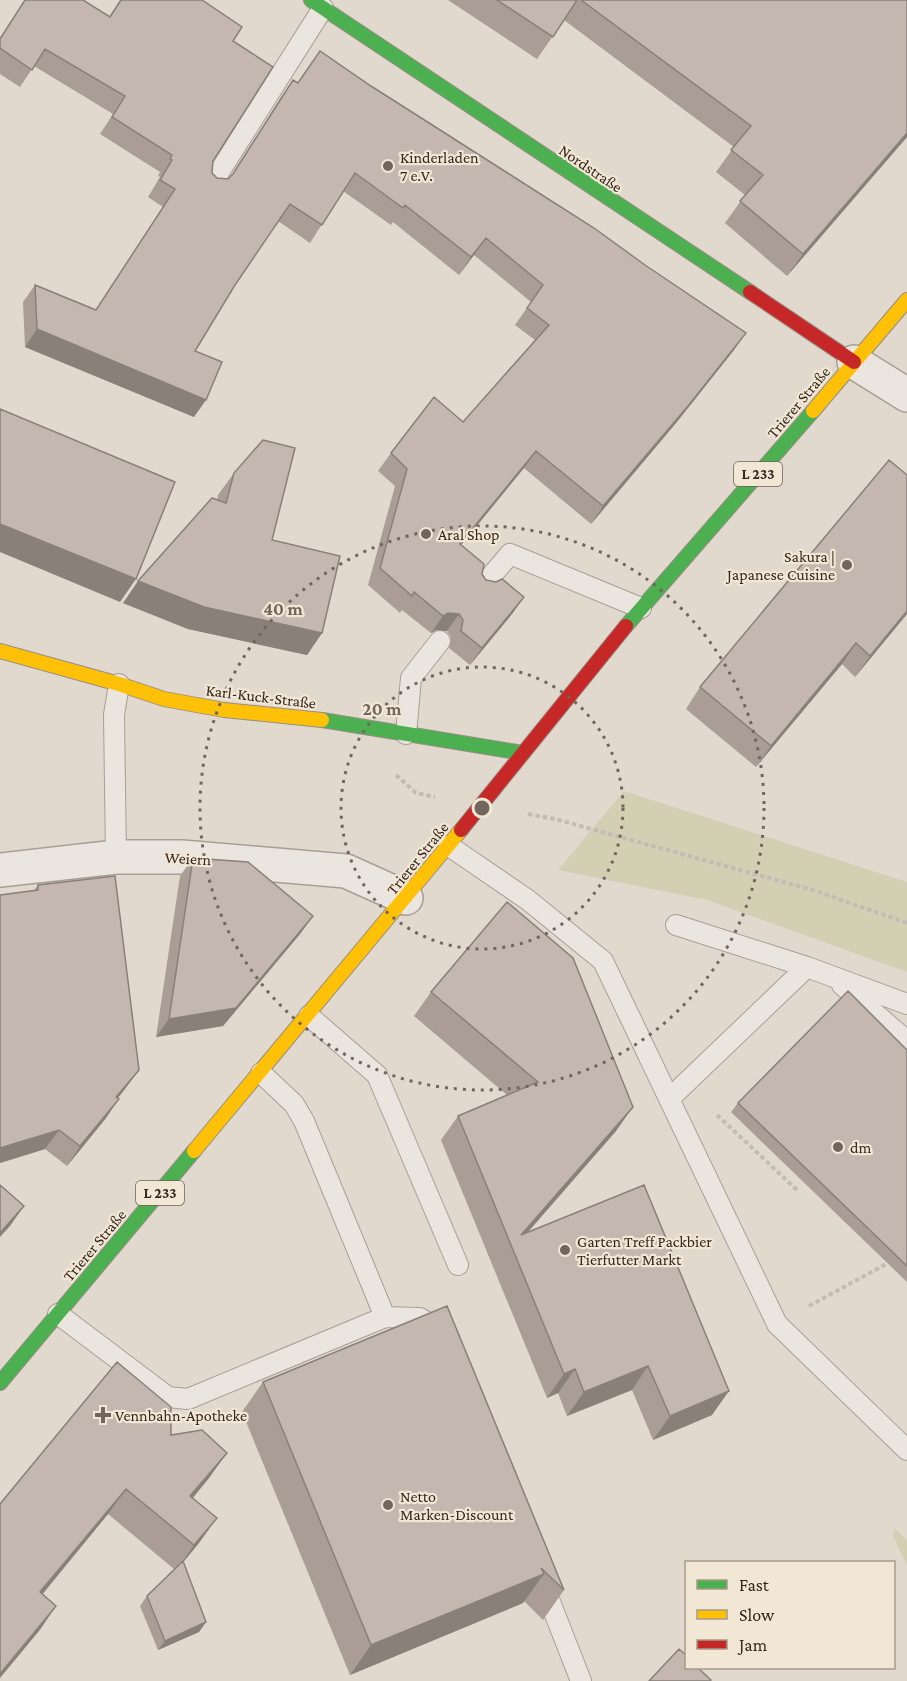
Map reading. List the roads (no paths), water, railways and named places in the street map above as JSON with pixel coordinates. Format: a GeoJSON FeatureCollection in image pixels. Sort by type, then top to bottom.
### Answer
{"type":"FeatureCollection","features":[{"type":"Feature","properties":{"kind":"main road","name":"Nordstraße"},"geometry":{"type":"LineString","coordinates":[[317,4],[854,362]]}},
{"type":"Feature","properties":{"kind":"main road","name":"Trierer Straße"},"geometry":{"type":"LineString","coordinates":[[0,1383],[309,1016],[641,608],[907,300]]}},
{"type":"Feature","properties":{"kind":"main road","name":"Karl-Kuck-Straße"},"geometry":{"type":"LineString","coordinates":[[0,651],[164,699],[214,708],[338,722],[523,753]]}},
{"type":"Feature","properties":{"kind":"street"},"geometry":{"type":"LineString","coordinates":[[854,362],[907,395]]}},
{"type":"Feature","properties":{"kind":"street","name":"Weiern"},"geometry":{"type":"LineString","coordinates":[[0,870],[116,857],[182,857],[346,872],[406,898]]}},
{"type":"Feature","properties":{"kind":"lane"},"geometry":{"type":"LineString","coordinates":[[211,185],[317,4]]}},
{"type":"Feature","properties":{"kind":"lane"},"geometry":{"type":"LineString","coordinates":[[481,588],[510,554],[641,608]]}},
{"type":"Feature","properties":{"kind":"lane"},"geometry":{"type":"LineString","coordinates":[[406,734],[411,678],[440,641]]}},
{"type":"Feature","properties":{"kind":"lane"},"geometry":{"type":"LineString","coordinates":[[116,857],[114,716],[119,684]]}},
{"type":"Feature","properties":{"kind":"lane"},"geometry":{"type":"LineString","coordinates":[[449,846],[528,900],[603,961],[777,1324],[907,1450]]}},
{"type":"Feature","properties":{"kind":"lane"},"geometry":{"type":"LineString","coordinates":[[676,925],[831,975],[907,1004]]}},
{"type":"Feature","properties":{"kind":"lane"},"geometry":{"type":"LineString","coordinates":[[669,1099],[807,967]]}},
{"type":"Feature","properties":{"kind":"lane"},"geometry":{"type":"LineString","coordinates":[[831,975],[907,1041]]}},
{"type":"Feature","properties":{"kind":"lane"},"geometry":{"type":"LineString","coordinates":[[309,1016],[377,1075],[458,1265]]}},
{"type":"Feature","properties":{"kind":"lane"},"geometry":{"type":"LineString","coordinates":[[261,1073],[294,1104],[304,1121],[386,1317]]}},
{"type":"Feature","properties":{"kind":"lane"},"geometry":{"type":"LineString","coordinates":[[58,1314],[168,1397],[188,1398],[386,1317],[420,1317],[445,1333],[449,1344]]}},
{"type":"Feature","properties":{"kind":"lane"},"geometry":{"type":"LineString","coordinates":[[534,1561],[580,1681]]}},
{"type":"Feature","properties":{"kind":"place","name":"Kinderladen 7 e.V."},"geometry":{"type":"Point","coordinates":[388,166]}},
{"type":"Feature","properties":{"kind":"place","name":"Aral Shop"},"geometry":{"type":"Point","coordinates":[426,534]}},
{"type":"Feature","properties":{"kind":"place","name":"Sakura | Japanese Cuisine"},"geometry":{"type":"Point","coordinates":[847,565]}},
{"type":"Feature","properties":{"kind":"place","name":"dm"},"geometry":{"type":"Point","coordinates":[838,1147]}},
{"type":"Feature","properties":{"kind":"place","name":"Garten Treff Packbier Tierfutter Markt"},"geometry":{"type":"Point","coordinates":[565,1250]}},
{"type":"Feature","properties":{"kind":"place","name":"Vennbahn-Apotheke"},"geometry":{"type":"Point","coordinates":[103,1415]}},
{"type":"Feature","properties":{"kind":"place","name":"Netto Marken-Discount"},"geometry":{"type":"Point","coordinates":[388,1505]}}]}
